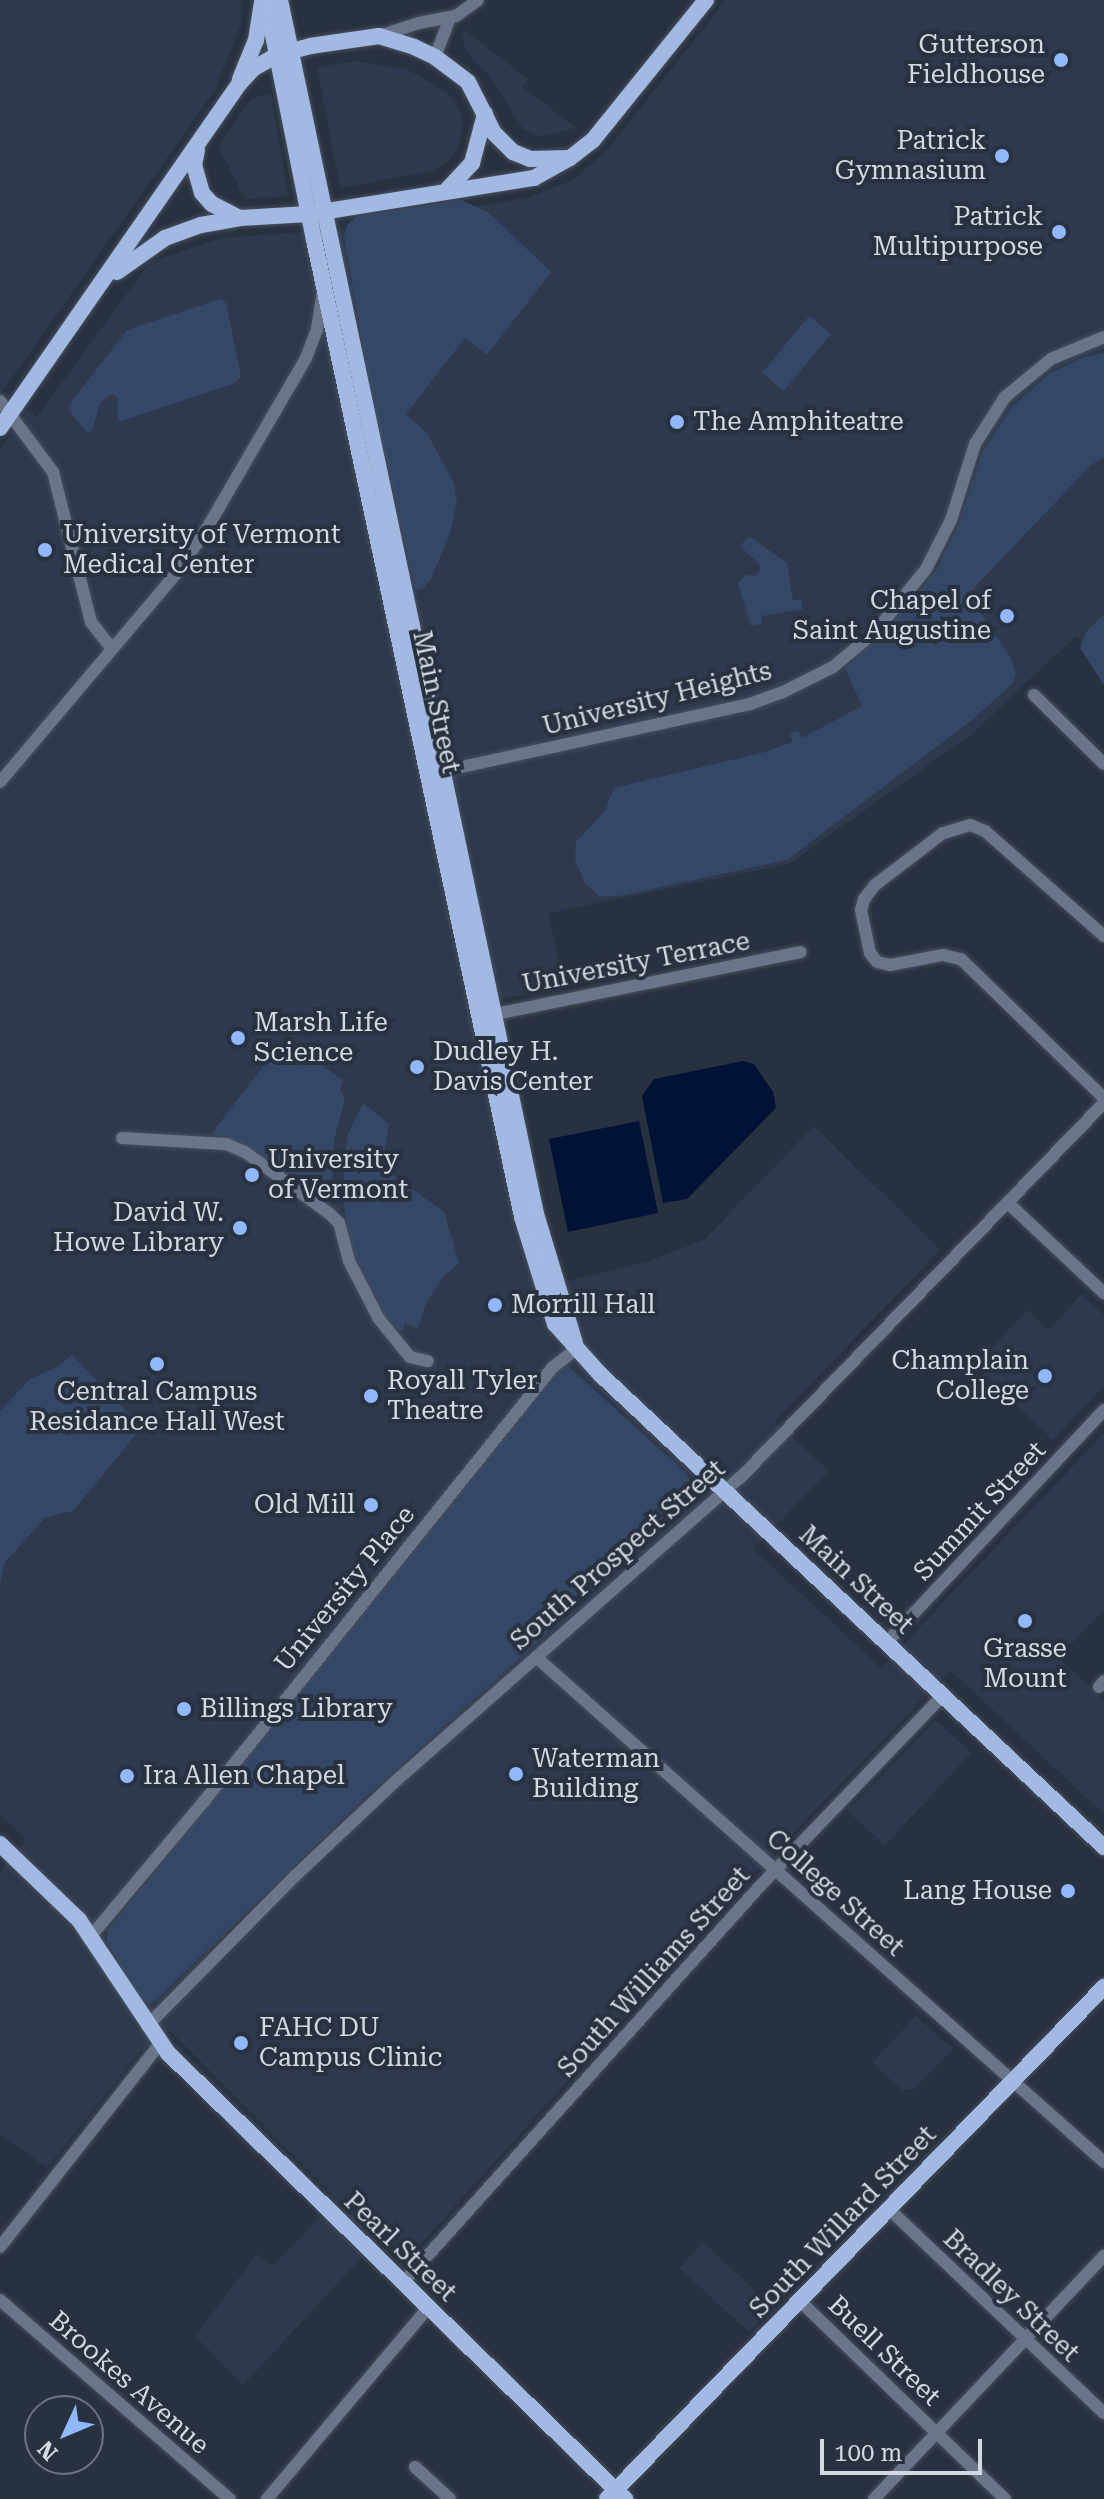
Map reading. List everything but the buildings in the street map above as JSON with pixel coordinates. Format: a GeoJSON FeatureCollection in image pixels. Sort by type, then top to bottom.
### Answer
{"type":"FeatureCollection","features":[{"type":"Feature","properties":{"kind":"main road"},"geometry":{"type":"LineString","coordinates":[[264,0],[285,53]]}},
{"type":"Feature","properties":{"kind":"main road"},"geometry":{"type":"LineString","coordinates":[[239,84],[256,40],[264,0]]}},
{"type":"Feature","properties":{"kind":"main road"},"geometry":{"type":"LineString","coordinates":[[280,0],[285,53]]}},
{"type":"Feature","properties":{"kind":"main road"},"geometry":{"type":"LineString","coordinates":[[100,286],[137,255],[165,238],[201,225],[240,218],[316,213],[534,178],[570,158],[612,120],[706,0]]}},
{"type":"Feature","properties":{"kind":"main road"},"geometry":{"type":"LineString","coordinates":[[0,428],[5,408],[100,286],[239,84],[254,68],[285,53],[379,36],[435,57],[468,82],[494,133],[513,152],[530,159],[570,158]]}},
{"type":"Feature","properties":{"kind":"main road","name":"Main Street"},"geometry":{"type":"LineString","coordinates":[[285,53],[486,1016],[536,1214],[577,1348],[1104,1847]]}},
{"type":"Feature","properties":{"kind":"main road"},"geometry":{"type":"LineString","coordinates":[[445,192],[472,163],[485,114]]}},
{"type":"Feature","properties":{"kind":"main road"},"geometry":{"type":"LineString","coordinates":[[198,143],[194,165],[202,193],[212,204],[240,218]]}},
{"type":"Feature","properties":{"kind":"main road","name":"Main Street"},"geometry":{"type":"LineString","coordinates":[[316,213],[324,286],[434,773]]}},
{"type":"Feature","properties":{"kind":"main road","name":"Pearl Street"},"geometry":{"type":"LineString","coordinates":[[0,1844],[62,1902],[91,1936],[160,2044],[616,2496]]}},
{"type":"Feature","properties":{"kind":"main road","name":"South Willard Street"},"geometry":{"type":"LineString","coordinates":[[616,2496],[1104,1987]]}},
{"type":"Feature","properties":{"kind":"street"},"geometry":{"type":"LineString","coordinates":[[379,36],[419,23],[450,18],[478,0]]}},
{"type":"Feature","properties":{"kind":"street"},"geometry":{"type":"LineString","coordinates":[[435,57],[450,18]]}},
{"type":"Feature","properties":{"kind":"street"},"geometry":{"type":"LineString","coordinates":[[0,782],[179,570],[206,530],[306,358],[317,329],[324,286]]}},
{"type":"Feature","properties":{"kind":"street","name":"University Heights"},"geometry":{"type":"LineString","coordinates":[[434,773],[750,704],[781,693],[833,667],[876,631],[926,569],[951,520],[975,444],[1005,397],[1051,359],[1104,337]]}},
{"type":"Feature","properties":{"kind":"street"},"geometry":{"type":"LineString","coordinates":[[5,408],[53,472],[91,622],[111,648]]}},
{"type":"Feature","properties":{"kind":"street"},"geometry":{"type":"LineString","coordinates":[[1034,695],[1104,764]]}},
{"type":"Feature","properties":{"kind":"street"},"geometry":{"type":"LineString","coordinates":[[1104,936],[985,831],[970,825],[943,833],[875,885],[864,899],[861,910],[870,953],[877,962],[890,965],[943,955],[961,959],[1104,1100]]}},
{"type":"Feature","properties":{"kind":"street","name":"University Terrace"},"geometry":{"type":"LineString","coordinates":[[486,1016],[801,952]]}},
{"type":"Feature","properties":{"kind":"street","name":"South Prospect Street"},"geometry":{"type":"LineString","coordinates":[[147,2026],[332,1840],[726,1491],[1008,1203],[1104,1100]]}},
{"type":"Feature","properties":{"kind":"street"},"geometry":{"type":"LineString","coordinates":[[122,1138],[226,1144],[245,1152],[339,1223],[349,1261],[379,1319],[410,1357],[428,1361]]}},
{"type":"Feature","properties":{"kind":"street"},"geometry":{"type":"LineString","coordinates":[[1008,1203],[1104,1293]]}},
{"type":"Feature","properties":{"kind":"street","name":"University Place"},"geometry":{"type":"LineString","coordinates":[[91,1936],[178,1834],[553,1367],[577,1348]]}},
{"type":"Feature","properties":{"kind":"street","name":"Summit Street"},"geometry":{"type":"LineString","coordinates":[[887,1642],[1104,1410]]}},
{"type":"Feature","properties":{"kind":"street","name":"College Street"},"geometry":{"type":"LineString","coordinates":[[536,1657],[1104,2162]]}},
{"type":"Feature","properties":{"kind":"street","name":"South Williams Street"},"geometry":{"type":"LineString","coordinates":[[403,2283],[775,1870],[943,1695]]}},
{"type":"Feature","properties":{"kind":"street"},"geometry":{"type":"LineString","coordinates":[[0,2247],[160,2044]]}},
{"type":"Feature","properties":{"kind":"street","name":"Bradley Street"},"geometry":{"type":"LineString","coordinates":[[890,2210],[1024,2341],[1104,2413]]}},
{"type":"Feature","properties":{"kind":"street"},"geometry":{"type":"LineString","coordinates":[[874,2499],[1104,2256]]}},
{"type":"Feature","properties":{"kind":"street","name":"Brookes Avenue"},"geometry":{"type":"LineString","coordinates":[[0,2300],[230,2499]]}},
{"type":"Feature","properties":{"kind":"street","name":"Buell Street"},"geometry":{"type":"LineString","coordinates":[[800,2301],[1005,2499]]}},
{"type":"Feature","properties":{"kind":"street"},"geometry":{"type":"LineString","coordinates":[[267,2499],[428,2308]]}},
{"type":"Feature","properties":{"kind":"street"},"geometry":{"type":"LineString","coordinates":[[415,2467],[450,2499]]}},
{"type":"Feature","properties":{"kind":"shaded area"},"geometry":{"type":"Polygon","coordinates":[[[0,0],[241,0],[241,24],[215,90],[0,395],[0,0]]]}},
{"type":"Feature","properties":{"kind":"shaded area","name":"University of Vermont"},"geometry":{"type":"Polygon","coordinates":[[[726,0],[1104,0],[1104,663],[1076,636],[972,734],[789,864],[549,913],[563,987],[468,1006],[514,1224],[535,1289],[649,1261],[705,1239],[814,1126],[940,1250],[775,1421],[829,1471],[753,1549],[881,1668],[1104,1433],[1104,1609],[1058,1658],[1104,1700],[1104,1814],[950,1670],[758,1870],[402,2265],[377,2241],[243,2385],[195,2336],[257,2254],[272,2266],[337,2200],[170,2031],[139,2053],[47,2168],[0,2134],[0,1873],[26,1840],[0,1815],[0,449],[28,410],[36,418],[150,262],[222,238],[356,228],[529,197],[573,180],[608,149],[726,0]]]}},
{"type":"Feature","properties":{"kind":"shaded area"},"geometry":{"type":"Polygon","coordinates":[[[462,28],[528,79],[523,87],[576,128],[540,137],[523,129],[487,73],[465,50],[462,28]]]}},
{"type":"Feature","properties":{"kind":"shaded area"},"geometry":{"type":"Polygon","coordinates":[[[355,61],[407,69],[448,93],[459,108],[463,124],[453,157],[434,171],[340,188],[317,67],[355,61]]]}},
{"type":"Feature","properties":{"kind":"shaded area"},"geometry":{"type":"Polygon","coordinates":[[[271,94],[289,196],[245,199],[218,146],[252,98],[271,94]]]}},
{"type":"Feature","properties":{"kind":"shaded area"},"geometry":{"type":"Polygon","coordinates":[[[461,200],[488,212],[551,272],[487,355],[465,338],[406,414],[427,433],[454,483],[457,502],[451,530],[431,579],[424,588],[416,590],[373,404],[344,237],[347,225],[357,216],[461,200]]]}},
{"type":"Feature","properties":{"kind":"shaded area"},"geometry":{"type":"Polygon","coordinates":[[[220,299],[226,303],[241,376],[235,383],[118,422],[117,397],[112,394],[100,403],[92,431],[87,433],[69,410],[69,405],[127,330],[220,299]]]}},
{"type":"Feature","properties":{"kind":"shaded area"},"geometry":{"type":"Polygon","coordinates":[[[809,316],[831,334],[784,391],[762,373],[809,316]]]}},
{"type":"Feature","properties":{"kind":"shaded area"},"geometry":{"type":"Polygon","coordinates":[[[1104,353],[1104,457],[1090,466],[971,591],[975,604],[1011,658],[1016,674],[1012,684],[972,720],[787,860],[619,896],[599,896],[585,883],[575,860],[576,842],[605,811],[614,788],[765,752],[793,742],[790,734],[798,731],[802,738],[862,706],[845,668],[877,640],[937,569],[959,524],[982,453],[1012,407],[1049,374],[1084,357],[1104,353]]]}},
{"type":"Feature","properties":{"kind":"shaded area"},"geometry":{"type":"Polygon","coordinates":[[[749,536],[787,563],[793,601],[801,599],[803,609],[762,616],[761,624],[751,626],[738,584],[745,575],[755,576],[760,571],[760,565],[740,546],[749,536]]]}},
{"type":"Feature","properties":{"kind":"shaded area"},"geometry":{"type":"Polygon","coordinates":[[[1104,614],[1104,685],[1080,648],[1086,632],[1104,614]]]}},
{"type":"Feature","properties":{"kind":"shaded area"},"geometry":{"type":"Polygon","coordinates":[[[291,1042],[343,1081],[340,1089],[345,1099],[334,1140],[331,1201],[294,1184],[239,1143],[212,1133],[273,1053],[291,1042]]]}},
{"type":"Feature","properties":{"kind":"shaded area"},"geometry":{"type":"Polygon","coordinates":[[[743,1061],[754,1064],[773,1092],[776,1108],[687,1199],[663,1203],[642,1096],[654,1079],[743,1061]]]}},
{"type":"Feature","properties":{"kind":"shaded area"},"geometry":{"type":"Polygon","coordinates":[[[363,1103],[389,1124],[382,1167],[444,1212],[459,1263],[443,1277],[427,1301],[417,1330],[405,1322],[402,1332],[394,1326],[392,1329],[360,1272],[349,1238],[344,1204],[344,1156],[348,1134],[363,1103]]]}},
{"type":"Feature","properties":{"kind":"shaded area"},"geometry":{"type":"Polygon","coordinates":[[[639,1121],[658,1213],[568,1232],[549,1139],[639,1121]]]}},
{"type":"Feature","properties":{"kind":"shaded area","name":"Champlain College"},"geometry":{"type":"Polygon","coordinates":[[[1082,1294],[1104,1315],[1104,1386],[1053,1440],[975,1366],[1027,1310],[1049,1330],[1082,1294]]]}},
{"type":"Feature","properties":{"kind":"shaded area"},"geometry":{"type":"Polygon","coordinates":[[[72,1355],[142,1427],[73,1511],[46,1517],[5,1562],[0,1584],[0,1411],[30,1379],[59,1366],[72,1355]]]}},
{"type":"Feature","properties":{"kind":"shaded area"},"geometry":{"type":"Polygon","coordinates":[[[567,1365],[687,1474],[694,1491],[687,1507],[359,1803],[157,1999],[149,2004],[142,2002],[107,1942],[107,1931],[560,1368],[567,1365]]]}},
{"type":"Feature","properties":{"kind":"shaded area"},"geometry":{"type":"Polygon","coordinates":[[[936,1720],[971,1753],[885,1845],[847,1811],[936,1720]]]}},
{"type":"Feature","properties":{"kind":"shaded area"},"geometry":{"type":"Polygon","coordinates":[[[916,2016],[953,2049],[914,2089],[902,2090],[872,2063],[916,2016]]]}},
{"type":"Feature","properties":{"kind":"shaded area"},"geometry":{"type":"Polygon","coordinates":[[[703,2242],[773,2307],[749,2332],[679,2268],[703,2242]]]}},
{"type":"Feature","properties":{"kind":"place","name":"Gutterson Fieldhouse"},"geometry":{"type":"Point","coordinates":[1061,60]}},
{"type":"Feature","properties":{"kind":"place","name":"Patrick Gymnasium"},"geometry":{"type":"Point","coordinates":[1002,156]}},
{"type":"Feature","properties":{"kind":"place","name":"Patrick Multipurpose"},"geometry":{"type":"Point","coordinates":[1059,232]}},
{"type":"Feature","properties":{"kind":"place","name":"The Amphiteatre"},"geometry":{"type":"Point","coordinates":[677,422]}},
{"type":"Feature","properties":{"kind":"place","name":"University of Vermont Medical Center"},"geometry":{"type":"Point","coordinates":[45,550]}},
{"type":"Feature","properties":{"kind":"place","name":"Chapel of Saint Augustine"},"geometry":{"type":"Point","coordinates":[1007,616]}},
{"type":"Feature","properties":{"kind":"place","name":"Marsh Life Science"},"geometry":{"type":"Point","coordinates":[238,1038]}},
{"type":"Feature","properties":{"kind":"place","name":"Dudley H. Davis Center"},"geometry":{"type":"Point","coordinates":[417,1067]}},
{"type":"Feature","properties":{"kind":"place","name":"University of Vermont"},"geometry":{"type":"Point","coordinates":[252,1175]}},
{"type":"Feature","properties":{"kind":"place","name":"David W. Howe Library"},"geometry":{"type":"Point","coordinates":[240,1228]}},
{"type":"Feature","properties":{"kind":"place","name":"Morrill Hall"},"geometry":{"type":"Point","coordinates":[495,1305]}},
{"type":"Feature","properties":{"kind":"place","name":"Central Campus Residance Hall West"},"geometry":{"type":"Point","coordinates":[157,1364]}},
{"type":"Feature","properties":{"kind":"place","name":"Champlain College"},"geometry":{"type":"Point","coordinates":[1045,1376]}},
{"type":"Feature","properties":{"kind":"place","name":"Royall Tyler Theatre"},"geometry":{"type":"Point","coordinates":[371,1396]}},
{"type":"Feature","properties":{"kind":"place","name":"Old Mill"},"geometry":{"type":"Point","coordinates":[371,1505]}},
{"type":"Feature","properties":{"kind":"place","name":"Grasse Mount"},"geometry":{"type":"Point","coordinates":[1025,1621]}},
{"type":"Feature","properties":{"kind":"place","name":"Billings Library"},"geometry":{"type":"Point","coordinates":[184,1709]}},
{"type":"Feature","properties":{"kind":"place","name":"Waterman Building"},"geometry":{"type":"Point","coordinates":[516,1774]}},
{"type":"Feature","properties":{"kind":"place","name":"Ira Allen Chapel"},"geometry":{"type":"Point","coordinates":[127,1776]}},
{"type":"Feature","properties":{"kind":"place","name":"Lang House"},"geometry":{"type":"Point","coordinates":[1068,1891]}},
{"type":"Feature","properties":{"kind":"place","name":"FAHC DU Campus Clinic"},"geometry":{"type":"Point","coordinates":[241,2043]}}]}
